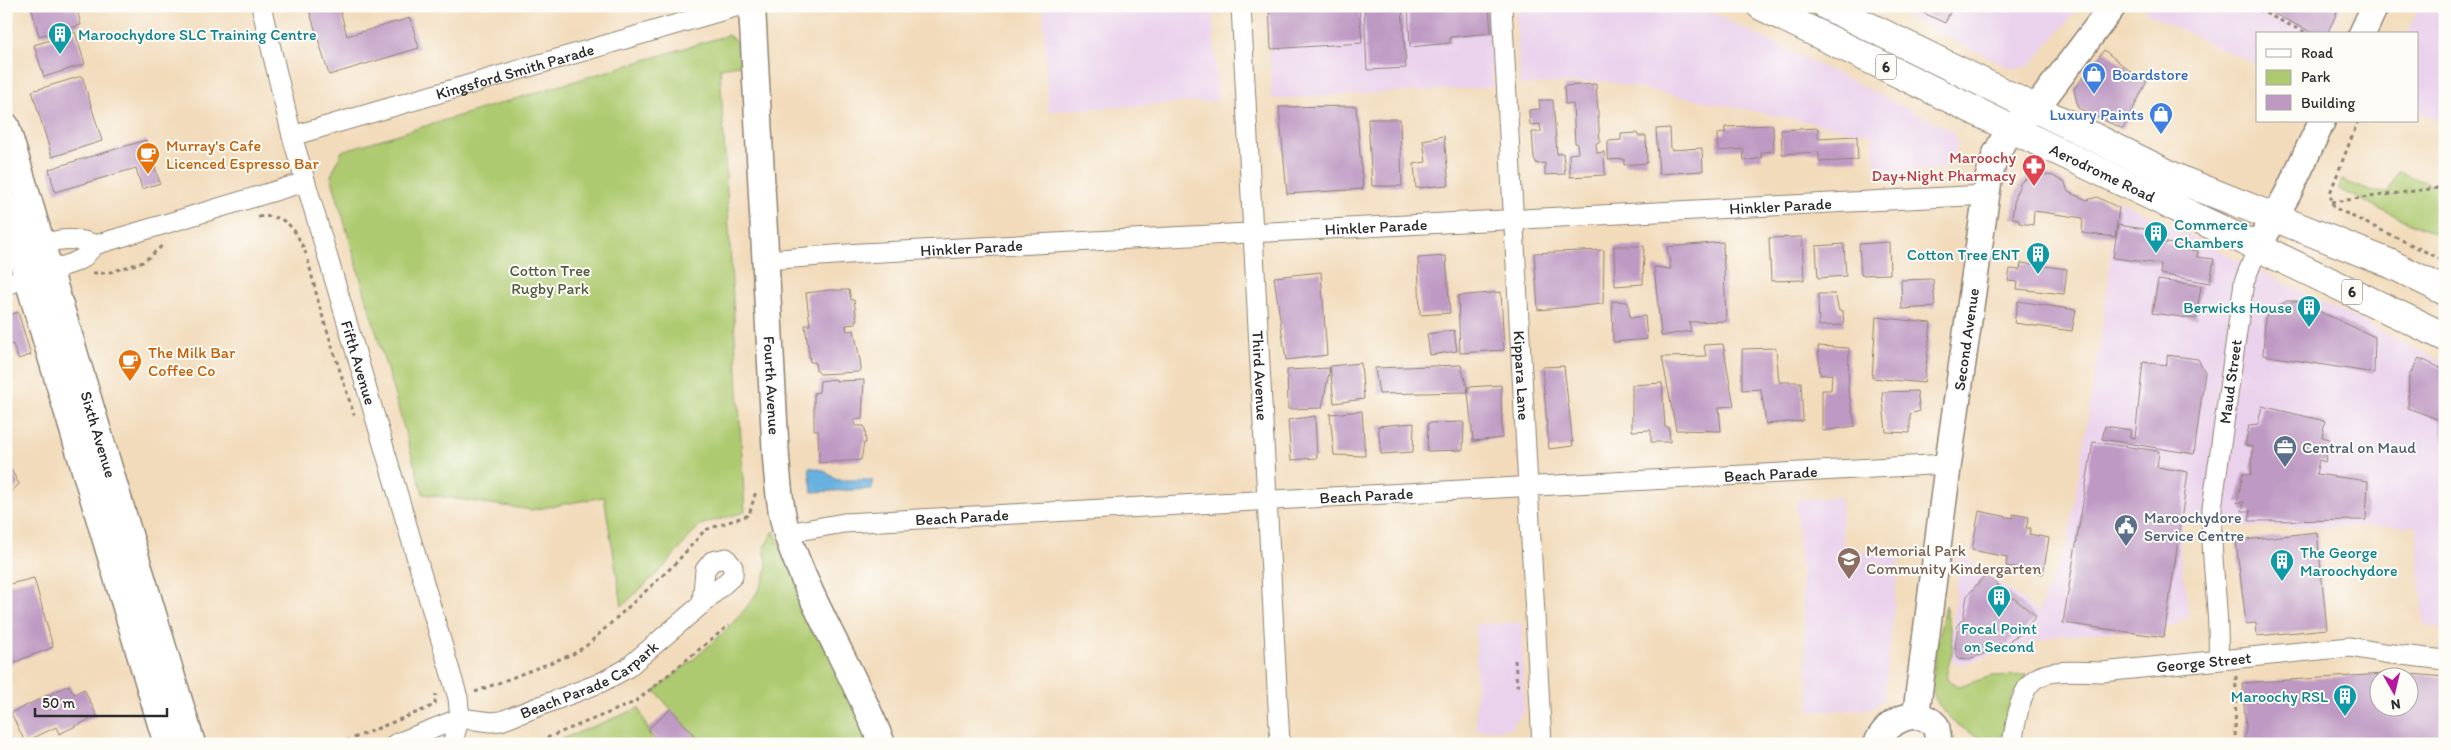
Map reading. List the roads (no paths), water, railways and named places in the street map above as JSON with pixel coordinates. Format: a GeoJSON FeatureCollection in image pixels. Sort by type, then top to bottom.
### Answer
{"type":"FeatureCollection","features":[{"type":"Feature","properties":{"kind":"main road","name":"Aerodrome Road"},"geometry":{"type":"LineString","coordinates":[[1761,6],[2445,337]]}},
{"type":"Feature","properties":{"kind":"main road","name":"Aerodrome Road"},"geometry":{"type":"LineString","coordinates":[[1826,6],[2183,181],[2389,263],[2445,291]]}},
{"type":"Feature","properties":{"kind":"street","name":"Fifth Avenue"},"geometry":{"type":"LineString","coordinates":[[261,6],[292,136],[458,698],[460,718]]}},
{"type":"Feature","properties":{"kind":"street","name":"Kingsford Smith Parade"},"geometry":{"type":"LineString","coordinates":[[292,136],[739,6]]}},
{"type":"Feature","properties":{"kind":"street","name":"Fourth Avenue"},"geometry":{"type":"LineString","coordinates":[[752,6],[778,486],[787,533],[802,574],[882,744]]}},
{"type":"Feature","properties":{"kind":"street","name":"Third Avenue"},"geometry":{"type":"LineString","coordinates":[[1241,6],[1280,744]]}},
{"type":"Feature","properties":{"kind":"street","name":"Kippara Lane"},"geometry":{"type":"LineString","coordinates":[[1502,6],[1542,744]]}},
{"type":"Feature","properties":{"kind":"street","name":"Second Avenue"},"geometry":{"type":"LineString","coordinates":[[1916,715],[1948,464],[1986,195],[1992,165],[2010,128],[2036,108],[2113,6]]}},
{"type":"Feature","properties":{"kind":"street"},"geometry":{"type":"LineString","coordinates":[[2363,32],[2374,6]]}},
{"type":"Feature","properties":{"kind":"street","name":"Maud Street"},"geometry":{"type":"LineString","coordinates":[[2227,660],[2220,636],[2210,532],[2244,282],[2258,247],[2322,122]]}},
{"type":"Feature","properties":{"kind":"street","name":"Sixth Avenue"},"geometry":{"type":"LineString","coordinates":[[6,126],[28,279],[167,744]]}},
{"type":"Feature","properties":{"kind":"street"},"geometry":{"type":"LineString","coordinates":[[28,279],[82,258],[95,245],[305,182]]}},
{"type":"Feature","properties":{"kind":"street","name":"Hinkler Parade"},"geometry":{"type":"LineString","coordinates":[[766,260],[862,253],[1986,195]]}},
{"type":"Feature","properties":{"kind":"street","name":"Sixth Avenue"},"geometry":{"type":"LineString","coordinates":[[6,206],[23,250]]}},
{"type":"Feature","properties":{"kind":"street"},"geometry":{"type":"LineString","coordinates":[[23,250],[72,239],[87,241],[95,245]]}},
{"type":"Feature","properties":{"kind":"street","name":"Sixth Avenue"},"geometry":{"type":"LineString","coordinates":[[28,279],[192,744]]}},
{"type":"Feature","properties":{"kind":"street","name":"Beach Parade"},"geometry":{"type":"LineString","coordinates":[[787,533],[844,524],[1948,464]]}},
{"type":"Feature","properties":{"kind":"street","name":"Beach Parade Carpark"},"geometry":{"type":"LineString","coordinates":[[460,718],[491,722],[501,721],[600,683],[643,656],[702,604]]}},
{"type":"Feature","properties":{"kind":"street","name":"George Street"},"geometry":{"type":"LineString","coordinates":[[2012,744],[2020,698],[2034,679],[2059,670],[2102,672],[2350,646],[2384,653],[2445,660]]}},
{"type":"Feature","properties":{"kind":"street"},"geometry":{"type":"LineString","coordinates":[[1877,744],[1882,734],[1895,722],[1908,716],[1916,715],[1923,716],[1936,726],[1938,738],[1936,744]]}},
{"type":"Feature","properties":{"kind":"street"},"geometry":{"type":"LineString","coordinates":[[395,744],[460,718]]}},
{"type":"Feature","properties":{"kind":"street"},"geometry":{"type":"LineString","coordinates":[[452,744],[460,718]]}},
{"type":"Feature","properties":{"kind":"water"},"geometry":{"type":"Polygon","coordinates":[[[809,467],[823,470],[837,480],[872,480],[872,489],[812,492],[809,467]]]}},
{"type":"Feature","properties":{"kind":"place","name":"Maroochydore SLC Training Centre"},"geometry":{"type":"Point","coordinates":[60,55]}},
{"type":"Feature","properties":{"kind":"place","name":"Boardstore"},"geometry":{"type":"Point","coordinates":[2094,95]}},
{"type":"Feature","properties":{"kind":"place","name":"Luxury Paints"},"geometry":{"type":"Point","coordinates":[2161,135]}},
{"type":"Feature","properties":{"kind":"place","name":"Murray's Cafe Licenced Espresso Bar"},"geometry":{"type":"Point","coordinates":[148,175]}},
{"type":"Feature","properties":{"kind":"place","name":"Maroochy Day+Night Pharmacy"},"geometry":{"type":"Point","coordinates":[2034,187]}},
{"type":"Feature","properties":{"kind":"place","name":"Commerce Chambers"},"geometry":{"type":"Point","coordinates":[2156,254]}},
{"type":"Feature","properties":{"kind":"place","name":"Cotton Tree ENT"},"geometry":{"type":"Point","coordinates":[2038,275]}},
{"type":"Feature","properties":{"kind":"place","name":"Berwicks House"},"geometry":{"type":"Point","coordinates":[2309,328]}},
{"type":"Feature","properties":{"kind":"place","name":"The Milk Bar Coffee Co"},"geometry":{"type":"Point","coordinates":[130,382]}},
{"type":"Feature","properties":{"kind":"place","name":"Central on Maud"},"geometry":{"type":"Point","coordinates":[2285,468]}},
{"type":"Feature","properties":{"kind":"place","name":"Maroochydore Service Centre"},"geometry":{"type":"Point","coordinates":[2126,547]}},
{"type":"Feature","properties":{"kind":"place","name":"Memorial Park Community Kindergarten"},"geometry":{"type":"Point","coordinates":[1849,580]}},
{"type":"Feature","properties":{"kind":"place","name":"The George Maroochydore"},"geometry":{"type":"Point","coordinates":[2282,582]}},
{"type":"Feature","properties":{"kind":"place","name":"Focal Point on Second"},"geometry":{"type":"Point","coordinates":[1999,618]}},
{"type":"Feature","properties":{"kind":"place","name":"Maroochy RSL"},"geometry":{"type":"Point","coordinates":[2345,717]}},
{"type":"Feature","properties":{"kind":"park label","name":"Cotton Tree Rugby Park"},"geometry":{"type":"Point","coordinates":[550,279]}}]}
